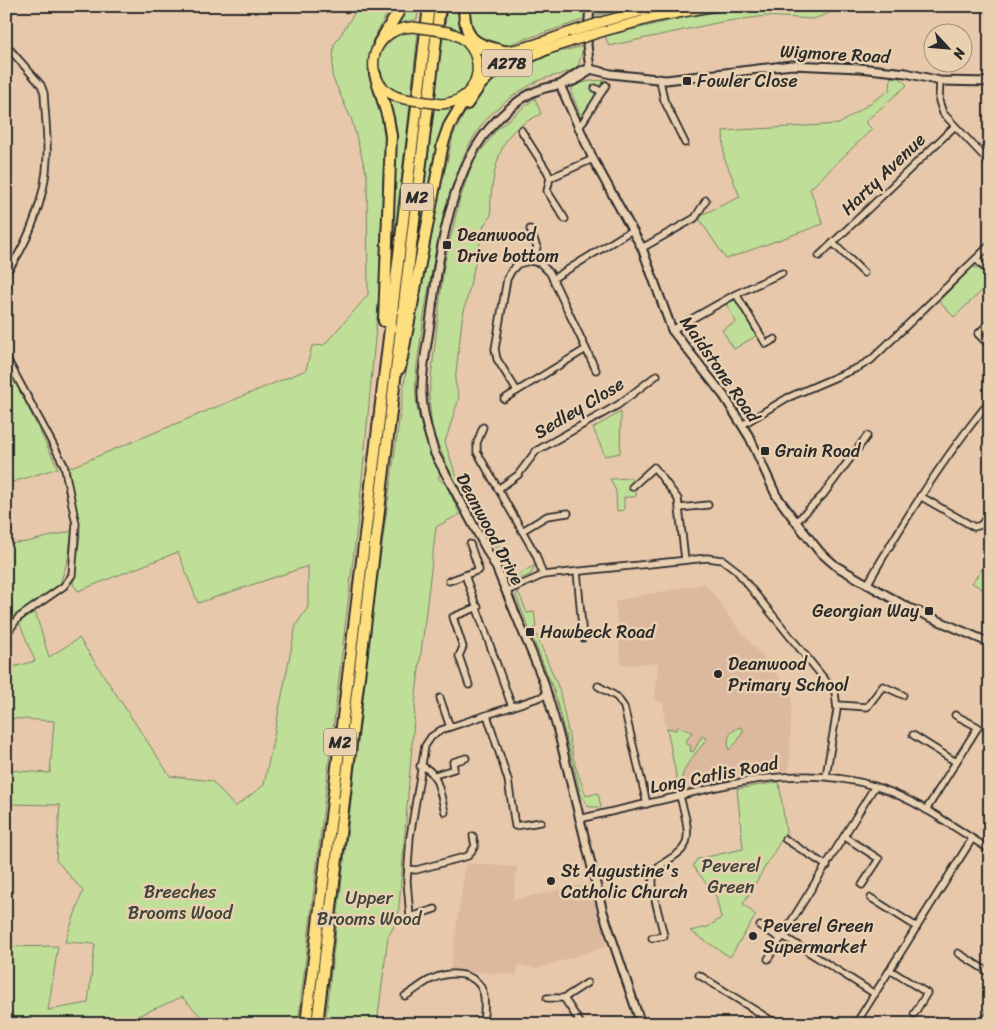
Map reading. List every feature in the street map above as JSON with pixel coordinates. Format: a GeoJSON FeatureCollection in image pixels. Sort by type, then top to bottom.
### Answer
{"type":"FeatureCollection","features":[{"type":"Feature","properties":{"kind":"highway"},"geometry":{"type":"LineString","coordinates":[[379,43],[402,6]]}},
{"type":"Feature","properties":{"kind":"highway","name":"M2"},"geometry":{"type":"LineString","coordinates":[[306,1024],[429,6]]}},
{"type":"Feature","properties":{"kind":"highway","name":"M2"},"geometry":{"type":"LineString","coordinates":[[316,1024],[440,6]]}},
{"type":"Feature","properties":{"kind":"highway"},"geometry":{"type":"LineString","coordinates":[[464,8],[461,20],[469,43]]}},
{"type":"Feature","properties":{"kind":"highway"},"geometry":{"type":"LineString","coordinates":[[464,8],[465,27],[470,37],[483,46],[504,51]]}},
{"type":"Feature","properties":{"kind":"highway","name":"M2"},"geometry":{"type":"LineString","coordinates":[[438,168],[454,127],[485,79],[545,50]]}},
{"type":"Feature","properties":{"kind":"highway","name":"M2"},"geometry":{"type":"LineString","coordinates":[[375,74],[388,118],[391,136],[387,280],[383,344],[386,361]]}},
{"type":"Feature","properties":{"kind":"highway","name":"M2"},"geometry":{"type":"LineString","coordinates":[[394,388],[404,356],[417,274],[438,168],[449,126],[468,94]]}},
{"type":"Feature","properties":{"kind":"main road","name":"A278"},"geometry":{"type":"LineString","coordinates":[[469,43],[489,52],[504,51],[661,6]]}},
{"type":"Feature","properties":{"kind":"main road","name":"A278"},"geometry":{"type":"LineString","coordinates":[[474,84],[490,69],[569,42],[656,17],[715,6]]}},
{"type":"Feature","properties":{"kind":"main road"},"geometry":{"type":"LineString","coordinates":[[413,27],[448,32],[469,43],[478,64],[474,84],[468,94],[453,102],[442,104],[405,99],[386,91],[375,74],[374,56],[379,43],[394,30],[413,27]]}},
{"type":"Feature","properties":{"kind":"street"},"geometry":{"type":"LineString","coordinates":[[590,6],[587,45],[590,68]]}},
{"type":"Feature","properties":{"kind":"street"},"geometry":{"type":"LineString","coordinates":[[6,45],[41,85],[44,92],[48,150],[46,169],[28,238],[6,273]]}},
{"type":"Feature","properties":{"kind":"street","name":"Wigmore Road"},"geometry":{"type":"LineString","coordinates":[[590,68],[660,80],[768,66],[812,65],[906,74],[940,81],[990,82]]}},
{"type":"Feature","properties":{"kind":"street","name":"Deanwood Drive"},"geometry":{"type":"LineString","coordinates":[[590,68],[584,76],[570,84],[534,92],[513,106],[490,127],[470,159],[449,216],[440,252],[424,364],[424,408],[435,454],[483,540],[507,591],[547,695],[613,947],[641,1024]]}},
{"type":"Feature","properties":{"kind":"street"},"geometry":{"type":"LineString","coordinates":[[660,80],[664,100],[685,143]]}},
{"type":"Feature","properties":{"kind":"street"},"geometry":{"type":"LineString","coordinates":[[940,81],[940,104],[954,127],[990,163]]}},
{"type":"Feature","properties":{"kind":"street","name":"Maidstone Road"},"geometry":{"type":"LineString","coordinates":[[560,85],[594,159],[642,248],[672,330],[714,382],[742,425],[776,495],[796,522],[822,555],[867,585],[907,607],[990,643]]}},
{"type":"Feature","properties":{"kind":"street"},"geometry":{"type":"LineString","coordinates":[[579,128],[606,85]]}},
{"type":"Feature","properties":{"kind":"street"},"geometry":{"type":"LineString","coordinates":[[596,88],[602,92]]}},
{"type":"Feature","properties":{"kind":"street","name":"Harty Avenue"},"geometry":{"type":"LineString","coordinates":[[819,256],[954,127]]}},
{"type":"Feature","properties":{"kind":"street"},"geometry":{"type":"LineString","coordinates":[[521,130],[550,178],[547,191],[565,219]]}},
{"type":"Feature","properties":{"kind":"street"},"geometry":{"type":"LineString","coordinates":[[550,178],[594,159]]}},
{"type":"Feature","properties":{"kind":"street"},"geometry":{"type":"LineString","coordinates":[[642,248],[695,218],[706,200]]}},
{"type":"Feature","properties":{"kind":"street"},"geometry":{"type":"LineString","coordinates":[[530,229],[537,247],[534,261]]}},
{"type":"Feature","properties":{"kind":"street"},"geometry":{"type":"LineString","coordinates":[[554,278],[632,230]]}},
{"type":"Feature","properties":{"kind":"street"},"geometry":{"type":"LineString","coordinates":[[833,243],[864,273]]}},
{"type":"Feature","properties":{"kind":"street"},"geometry":{"type":"LineString","coordinates":[[742,425],[787,398],[857,368],[871,360],[990,245]]}},
{"type":"Feature","properties":{"kind":"street"},"geometry":{"type":"LineString","coordinates":[[976,259],[990,273]]}},
{"type":"Feature","properties":{"kind":"street"},"geometry":{"type":"LineString","coordinates":[[517,391],[497,359],[495,346],[509,274],[518,264],[534,261],[545,266],[554,278],[596,370]]}},
{"type":"Feature","properties":{"kind":"street"},"geometry":{"type":"LineString","coordinates":[[672,330],[736,294],[782,273]]}},
{"type":"Feature","properties":{"kind":"street"},"geometry":{"type":"LineString","coordinates":[[736,294],[766,344],[775,339]]}},
{"type":"Feature","properties":{"kind":"street"},"geometry":{"type":"LineString","coordinates":[[985,341],[978,334],[990,322]]}},
{"type":"Feature","properties":{"kind":"street"},"geometry":{"type":"LineString","coordinates":[[504,399],[586,349]]}},
{"type":"Feature","properties":{"kind":"street"},"geometry":{"type":"LineString","coordinates":[[6,357],[64,465],[76,524],[72,575],[64,586],[18,618],[6,635]]}},
{"type":"Feature","properties":{"kind":"street","name":"Sedley Close"},"geometry":{"type":"LineString","coordinates":[[498,489],[518,475],[540,448],[618,405],[657,375]]}},
{"type":"Feature","properties":{"kind":"street"},"geometry":{"type":"LineString","coordinates":[[867,585],[920,496],[959,439],[990,401]]}},
{"type":"Feature","properties":{"kind":"street"},"geometry":{"type":"LineString","coordinates":[[483,427],[476,450],[522,531],[543,575]]}},
{"type":"Feature","properties":{"kind":"street"},"geometry":{"type":"LineString","coordinates":[[796,522],[823,495],[867,436]]}},
{"type":"Feature","properties":{"kind":"street"},"geometry":{"type":"LineString","coordinates":[[632,487],[654,467],[676,495],[680,508],[685,560]]}},
{"type":"Feature","properties":{"kind":"street"},"geometry":{"type":"LineString","coordinates":[[920,496],[974,527],[980,525],[990,513]]}},
{"type":"Feature","properties":{"kind":"street"},"geometry":{"type":"LineString","coordinates":[[680,508],[708,505]]}},
{"type":"Feature","properties":{"kind":"street"},"geometry":{"type":"LineString","coordinates":[[522,531],[547,516],[568,513]]}},
{"type":"Feature","properties":{"kind":"street"},"geometry":{"type":"LineString","coordinates":[[449,581],[479,570],[470,544]]}},
{"type":"Feature","properties":{"kind":"street"},"geometry":{"type":"LineString","coordinates":[[507,591],[543,575],[577,571],[714,558],[732,566],[827,680],[837,695],[838,705],[826,776]]}},
{"type":"Feature","properties":{"kind":"street"},"geometry":{"type":"LineString","coordinates":[[577,571],[583,638]]}},
{"type":"Feature","properties":{"kind":"street"},"geometry":{"type":"LineString","coordinates":[[465,575],[478,607],[512,707]]}},
{"type":"Feature","properties":{"kind":"street"},"geometry":{"type":"LineString","coordinates":[[469,685],[459,656],[463,647],[453,616],[478,607]]}},
{"type":"Feature","properties":{"kind":"street"},"geometry":{"type":"LineString","coordinates":[[598,686],[617,697],[624,707],[647,804]]}},
{"type":"Feature","properties":{"kind":"street"},"geometry":{"type":"LineString","coordinates":[[838,705],[866,707],[883,686],[903,696]]}},
{"type":"Feature","properties":{"kind":"street"},"geometry":{"type":"LineString","coordinates":[[435,909],[410,916],[407,896],[408,869],[423,750],[430,737],[437,732],[547,695]]}},
{"type":"Feature","properties":{"kind":"street"},"geometry":{"type":"LineString","coordinates":[[440,698],[450,727]]}},
{"type":"Feature","properties":{"kind":"street"},"geometry":{"type":"LineString","coordinates":[[487,715],[508,780],[515,826],[542,822]]}},
{"type":"Feature","properties":{"kind":"street"},"geometry":{"type":"LineString","coordinates":[[926,810],[978,727],[955,715]]}},
{"type":"Feature","properties":{"kind":"street"},"geometry":{"type":"LineString","coordinates":[[913,735],[956,762]]}},
{"type":"Feature","properties":{"kind":"street"},"geometry":{"type":"LineString","coordinates":[[435,775],[454,769],[452,762],[466,758]]}},
{"type":"Feature","properties":{"kind":"street"},"geometry":{"type":"LineString","coordinates":[[420,766],[429,769],[435,775],[445,812]]}},
{"type":"Feature","properties":{"kind":"street","name":"Long Catlis Road"},"geometry":{"type":"LineString","coordinates":[[579,819],[774,776],[826,776],[875,786],[898,795],[990,850]]}},
{"type":"Feature","properties":{"kind":"street"},"geometry":{"type":"LineString","coordinates":[[768,959],[875,786]]}},
{"type":"Feature","properties":{"kind":"street"},"geometry":{"type":"LineString","coordinates":[[652,938],[664,936],[653,886],[654,874],[663,863],[681,852],[688,837],[680,796]]}},
{"type":"Feature","properties":{"kind":"street"},"geometry":{"type":"LineString","coordinates":[[408,869],[416,870],[468,856],[475,846],[473,836]]}},
{"type":"Feature","properties":{"kind":"street"},"geometry":{"type":"LineString","coordinates":[[845,837],[879,859],[862,885]]}},
{"type":"Feature","properties":{"kind":"street"},"geometry":{"type":"LineString","coordinates":[[857,1022],[972,838]]}},
{"type":"Feature","properties":{"kind":"street"},"geometry":{"type":"LineString","coordinates":[[785,839],[827,866]]}},
{"type":"Feature","properties":{"kind":"street"},"geometry":{"type":"LineString","coordinates":[[871,898],[917,927]]}},
{"type":"Feature","properties":{"kind":"street"},"geometry":{"type":"LineString","coordinates":[[760,926],[875,994]]}},
{"type":"Feature","properties":{"kind":"street"},"geometry":{"type":"LineString","coordinates":[[958,953],[990,973]]}},
{"type":"Feature","properties":{"kind":"street"},"geometry":{"type":"LineString","coordinates":[[890,970],[927,994],[914,1014]]}},
{"type":"Feature","properties":{"kind":"street"},"geometry":{"type":"LineString","coordinates":[[405,996],[436,977],[452,974],[466,976],[476,982],[483,992],[483,1024]]}},
{"type":"Feature","properties":{"kind":"street"},"geometry":{"type":"LineString","coordinates":[[699,975],[777,1024]]}},
{"type":"Feature","properties":{"kind":"street"},"geometry":{"type":"LineString","coordinates":[[547,998],[564,998],[587,983]]}},
{"type":"Feature","properties":{"kind":"street"},"geometry":{"type":"LineString","coordinates":[[564,998],[581,1024]]}},
{"type":"Feature","properties":{"kind":"street"},"geometry":{"type":"LineString","coordinates":[[982,1024],[990,1014]]}},
{"type":"Feature","properties":{"kind":"shaded area","name":"Deanwood Primary School"},"geometry":{"type":"Polygon","coordinates":[[[705,583],[734,623],[792,692],[789,770],[735,778],[730,774],[721,777],[722,782],[679,792],[666,728],[663,702],[655,701],[658,663],[621,665],[615,601],[705,583]]]}},
{"type":"Feature","properties":{"kind":"shaded area"},"geometry":{"type":"Polygon","coordinates":[[[466,863],[517,867],[513,900],[590,883],[607,946],[537,969],[519,965],[516,975],[450,970],[466,863]]]}},
{"type":"Feature","properties":{"kind":"green space","name":"Breeches Brooms Wood"},"geometry":{"type":"Polygon","coordinates":[[[359,6],[391,6],[372,42],[368,70],[385,123],[379,295],[360,501],[298,1024],[208,1024],[182,997],[119,1024],[6,1024],[6,947],[58,946],[48,1010],[88,1003],[95,944],[65,942],[83,891],[56,860],[60,805],[6,804],[6,770],[50,773],[54,721],[6,718],[6,669],[35,661],[19,622],[35,611],[49,657],[79,638],[170,776],[212,781],[235,807],[264,785],[296,625],[308,607],[308,566],[198,603],[178,552],[78,591],[73,584],[80,536],[69,468],[306,370],[312,346],[324,345],[368,295],[367,176],[352,121],[332,76],[334,45],[359,6]]]}},
{"type":"Feature","properties":{"kind":"green space"},"geometry":{"type":"Polygon","coordinates":[[[406,6],[419,6],[417,19],[398,24],[406,6]]]}},
{"type":"Feature","properties":{"kind":"green space"},"geometry":{"type":"Polygon","coordinates":[[[447,6],[461,6],[459,24],[462,33],[454,27],[445,26],[447,6]]]}},
{"type":"Feature","properties":{"kind":"green space"},"geometry":{"type":"Polygon","coordinates":[[[468,6],[588,6],[586,19],[504,46],[493,46],[471,33],[468,6]]]}},
{"type":"Feature","properties":{"kind":"green space"},"geometry":{"type":"Polygon","coordinates":[[[593,6],[639,6],[592,16],[593,6]]]}},
{"type":"Feature","properties":{"kind":"green space"},"geometry":{"type":"Polygon","coordinates":[[[753,6],[990,6],[990,16],[984,11],[841,9],[813,19],[766,16],[721,22],[609,46],[605,36],[690,16],[753,6]]]}},
{"type":"Feature","properties":{"kind":"green space"},"geometry":{"type":"Polygon","coordinates":[[[404,32],[418,33],[411,96],[392,91],[379,75],[378,67],[379,59],[388,43],[404,32]]]}},
{"type":"Feature","properties":{"kind":"green space"},"geometry":{"type":"Polygon","coordinates":[[[442,36],[456,40],[466,48],[472,59],[474,70],[471,81],[464,91],[451,97],[434,99],[442,36]]]}},
{"type":"Feature","properties":{"kind":"green space","name":"Upper Brooms Wood"},"geometry":{"type":"Polygon","coordinates":[[[584,46],[578,66],[569,71],[540,80],[501,105],[490,115],[475,134],[463,158],[444,213],[423,322],[417,370],[416,398],[422,427],[441,473],[438,478],[446,485],[460,514],[436,527],[416,695],[398,919],[388,937],[377,1024],[325,1024],[375,595],[410,342],[434,217],[453,136],[463,116],[489,78],[550,54],[584,46]]]}},
{"type":"Feature","properties":{"kind":"green space"},"geometry":{"type":"Polygon","coordinates":[[[481,53],[494,56],[515,54],[516,58],[483,72],[481,53]]]}},
{"type":"Feature","properties":{"kind":"green space"},"geometry":{"type":"Polygon","coordinates":[[[891,77],[900,78],[907,85],[865,122],[872,129],[810,189],[823,224],[726,259],[700,220],[703,214],[740,197],[724,157],[723,131],[839,124],[890,90],[891,77]]]}},
{"type":"Feature","properties":{"kind":"green space"},"geometry":{"type":"Polygon","coordinates":[[[607,80],[601,87],[595,85],[592,89],[596,96],[585,113],[580,114],[571,92],[574,85],[590,81],[607,80]]]}},
{"type":"Feature","properties":{"kind":"green space"},"geometry":{"type":"Polygon","coordinates":[[[384,96],[396,103],[410,105],[390,276],[393,165],[384,96]]]}},
{"type":"Feature","properties":{"kind":"green space"},"geometry":{"type":"Polygon","coordinates":[[[535,98],[541,114],[522,124],[510,135],[496,166],[492,187],[491,215],[484,225],[462,320],[455,382],[459,398],[445,442],[455,473],[516,576],[535,565],[531,574],[516,581],[510,578],[493,543],[452,478],[432,430],[429,396],[444,265],[459,202],[472,164],[497,129],[535,98]]]}},
{"type":"Feature","properties":{"kind":"green space"},"geometry":{"type":"Polygon","coordinates":[[[459,106],[450,122],[415,263],[434,108],[459,106]]]}},
{"type":"Feature","properties":{"kind":"green space"},"geometry":{"type":"Polygon","coordinates":[[[973,267],[978,268],[990,278],[990,283],[954,317],[939,301],[973,267]]]}},
{"type":"Feature","properties":{"kind":"green space"},"geometry":{"type":"Polygon","coordinates":[[[735,300],[756,336],[734,349],[722,330],[736,322],[726,304],[735,300]]]}},
{"type":"Feature","properties":{"kind":"green space"},"geometry":{"type":"Polygon","coordinates":[[[6,363],[58,468],[6,484],[6,363]]]}},
{"type":"Feature","properties":{"kind":"green space"},"geometry":{"type":"Polygon","coordinates":[[[621,412],[620,453],[605,456],[593,428],[621,412]]]}},
{"type":"Feature","properties":{"kind":"green space"},"geometry":{"type":"Polygon","coordinates":[[[630,478],[633,481],[629,485],[637,495],[634,497],[624,497],[624,510],[617,511],[616,491],[610,479],[630,478]]]}},
{"type":"Feature","properties":{"kind":"green space"},"geometry":{"type":"Polygon","coordinates":[[[72,531],[68,559],[60,584],[23,610],[6,629],[6,544],[27,542],[72,531]]]}},
{"type":"Feature","properties":{"kind":"green space"},"geometry":{"type":"Polygon","coordinates":[[[990,558],[990,593],[972,583],[990,558]]]}},
{"type":"Feature","properties":{"kind":"green space"},"geometry":{"type":"Polygon","coordinates":[[[518,591],[527,613],[534,612],[536,626],[534,629],[559,689],[575,765],[586,796],[598,793],[601,807],[589,807],[581,795],[554,691],[516,596],[518,591]]]}},
{"type":"Feature","properties":{"kind":"green space"},"geometry":{"type":"Polygon","coordinates":[[[678,727],[692,732],[685,743],[691,746],[690,751],[693,752],[702,736],[707,739],[686,767],[683,773],[682,786],[678,786],[667,728],[676,730],[678,727]]]}},
{"type":"Feature","properties":{"kind":"green space"},"geometry":{"type":"Polygon","coordinates":[[[740,727],[744,730],[737,742],[729,750],[729,736],[740,727]]]}},
{"type":"Feature","properties":{"kind":"green space"},"geometry":{"type":"Polygon","coordinates":[[[721,770],[722,782],[708,785],[707,778],[714,775],[714,772],[721,770]]]}},
{"type":"Feature","properties":{"kind":"green space","name":"Peverel Green"},"geometry":{"type":"Polygon","coordinates":[[[779,782],[786,832],[743,904],[756,915],[730,957],[690,931],[708,927],[721,918],[716,896],[693,866],[697,859],[743,849],[737,789],[779,782]]]}},
{"type":"Feature","properties":{"kind":"place","name":"Fowler Close"},"geometry":{"type":"Point","coordinates":[687,81]}},
{"type":"Feature","properties":{"kind":"place","name":"Deanwood Drive bottom"},"geometry":{"type":"Point","coordinates":[447,245]}},
{"type":"Feature","properties":{"kind":"place","name":"Grain Road"},"geometry":{"type":"Point","coordinates":[765,451]}},
{"type":"Feature","properties":{"kind":"place","name":"Georgian Way"},"geometry":{"type":"Point","coordinates":[929,611]}},
{"type":"Feature","properties":{"kind":"place","name":"Hawbeck Road"},"geometry":{"type":"Point","coordinates":[530,632]}},
{"type":"Feature","properties":{"kind":"place","name":"Deanwood Primary School"},"geometry":{"type":"Point","coordinates":[718,674]}},
{"type":"Feature","properties":{"kind":"place","name":"St Augustine's Catholic Church"},"geometry":{"type":"Point","coordinates":[551,881]}},
{"type":"Feature","properties":{"kind":"place","name":"Peverel Green Supermarket"},"geometry":{"type":"Point","coordinates":[753,936]}}]}
